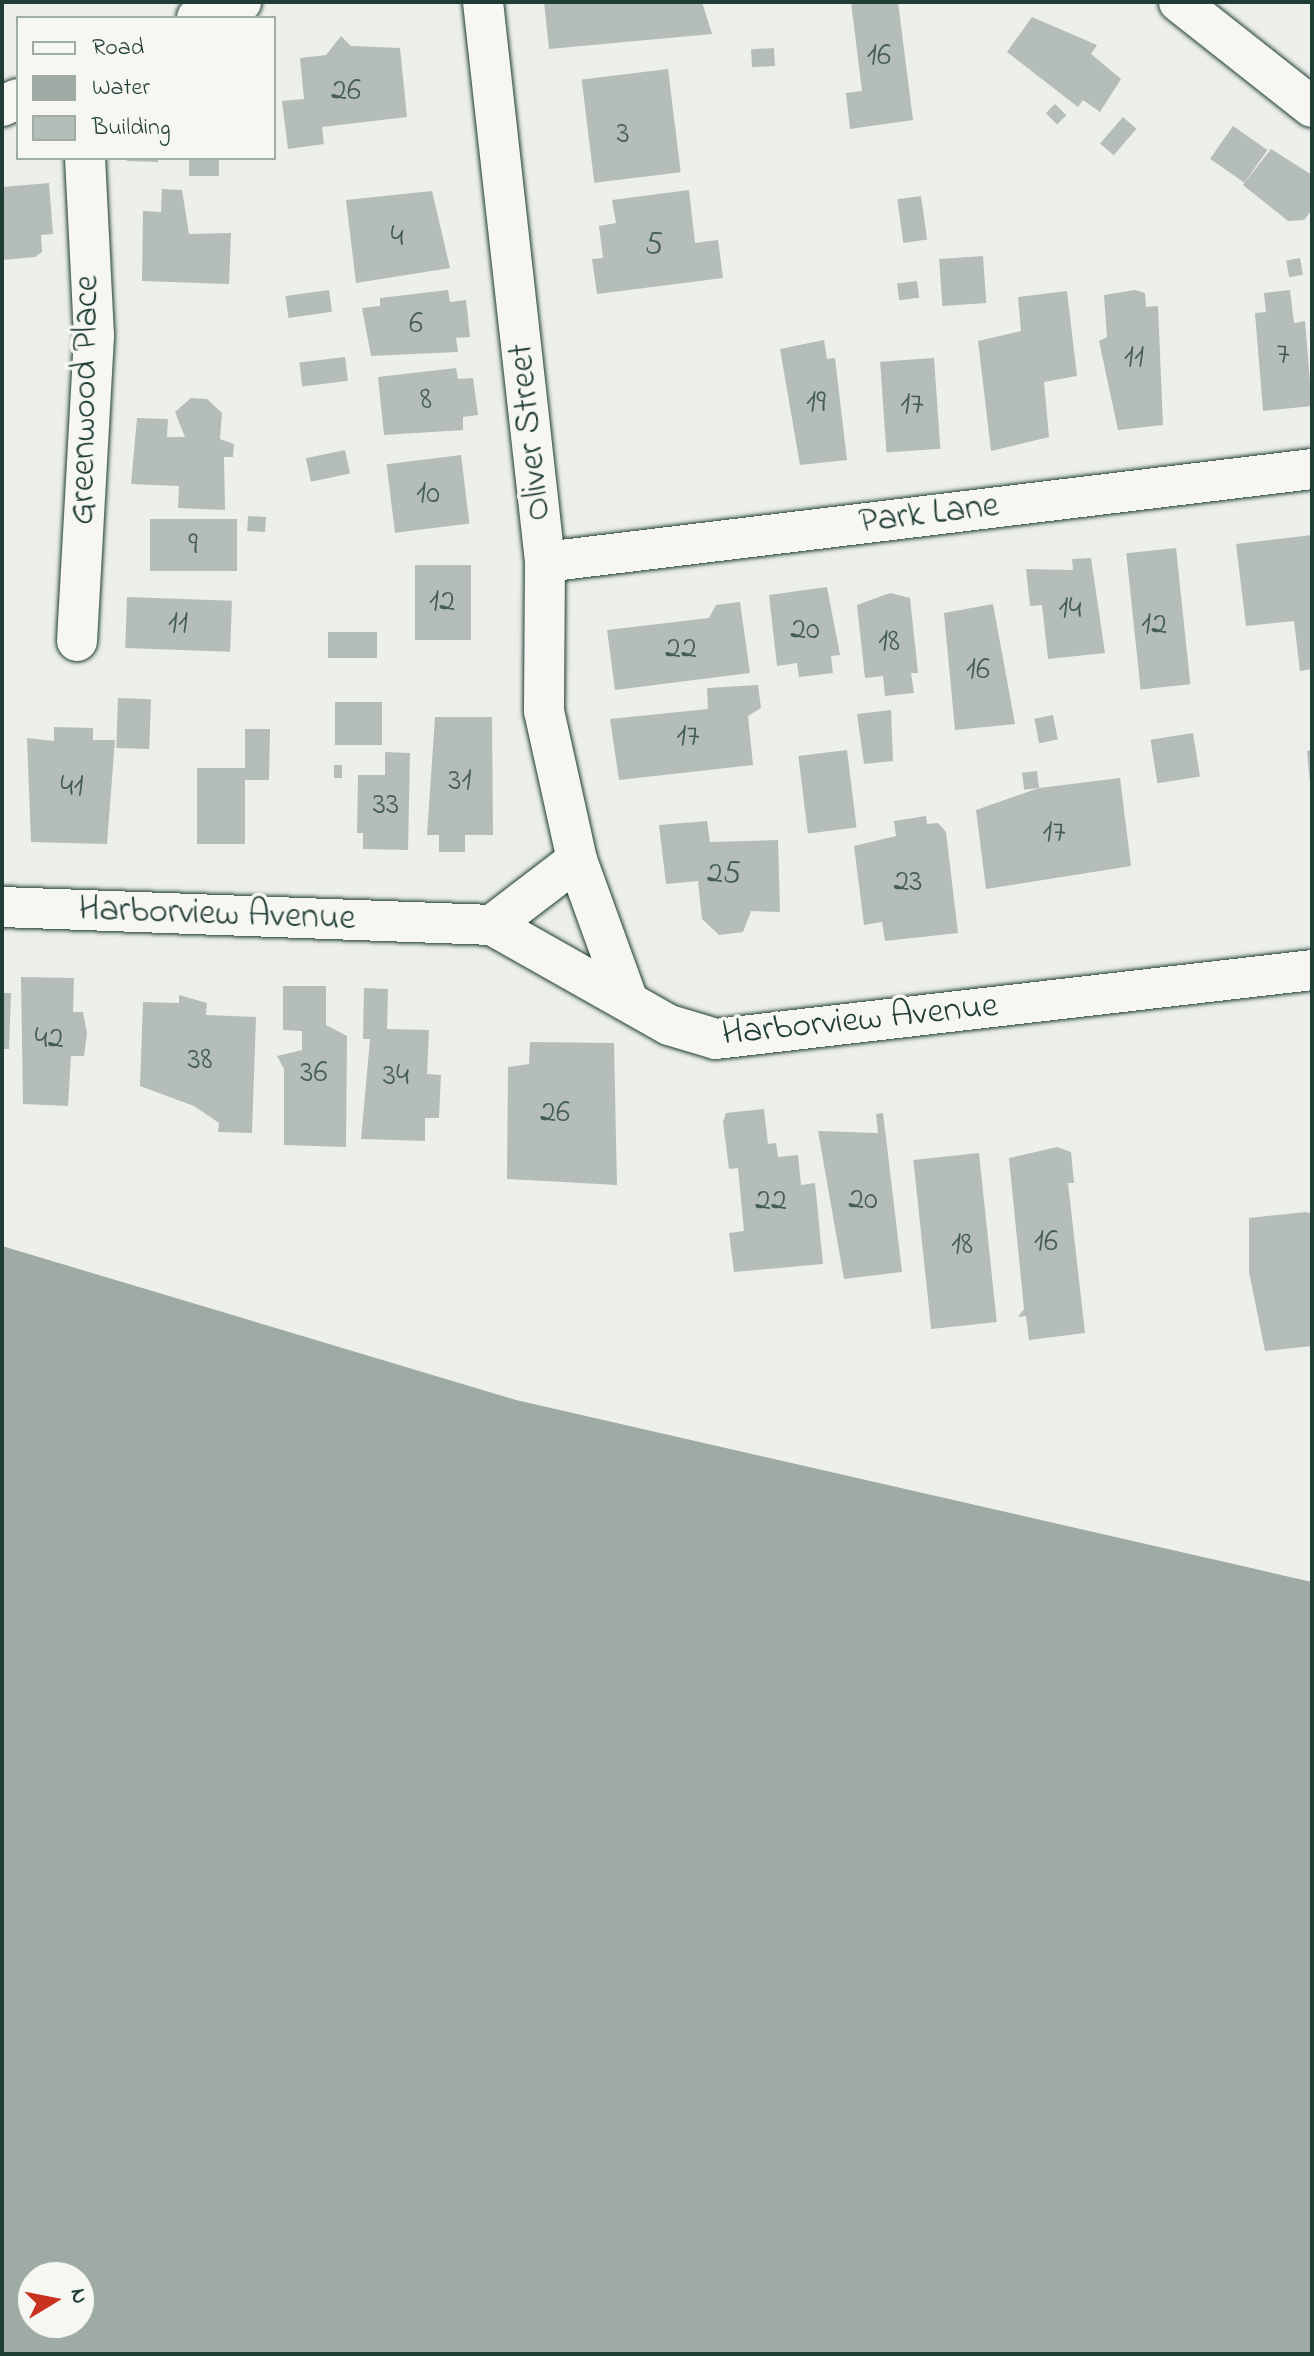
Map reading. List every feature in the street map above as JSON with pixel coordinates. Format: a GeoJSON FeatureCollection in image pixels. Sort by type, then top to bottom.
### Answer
{"type":"FeatureCollection","features":[{"type":"Feature","properties":{"kind":"street"},"geometry":{"type":"LineString","coordinates":[[202,16],[241,2]]}},
{"type":"Feature","properties":{"kind":"street","name":"Oliver Street"},"geometry":{"type":"LineString","coordinates":[[483,2],[545,562],[544,711],[577,860],[628,1001]]}},
{"type":"Feature","properties":{"kind":"street"},"geometry":{"type":"LineString","coordinates":[[1179,2],[1312,107]]}},
{"type":"Feature","properties":{"kind":"street","name":"Greenwood Place"},"geometry":{"type":"LineString","coordinates":[[77,641],[94,335],[85,160]]}},
{"type":"Feature","properties":{"kind":"street","name":"Park Lane"},"geometry":{"type":"LineString","coordinates":[[545,562],[1312,469]]}},
{"type":"Feature","properties":{"kind":"street"},"geometry":{"type":"LineString","coordinates":[[492,925],[577,860]]}},
{"type":"Feature","properties":{"kind":"street","name":"Harborview Avenue"},"geometry":{"type":"LineString","coordinates":[[2,907],[492,925],[691,1035],[716,1039],[1312,970]]}},
{"type":"Feature","properties":{"kind":"water"},"geometry":{"type":"Polygon","coordinates":[[[2,1246],[516,1400],[1312,1582],[1312,2354],[2,2354],[2,1246]]]}},
{"type":"Feature","properties":{"kind":"building"},"geometry":{"type":"Polygon","coordinates":[[[544,2],[702,2],[712,34],[549,49],[544,2]]]}},
{"type":"Feature","properties":{"kind":"building"},"geometry":{"type":"Polygon","coordinates":[[[851,2],[898,2],[913,120],[850,129],[846,93],[862,91],[851,2]]]}},
{"type":"Feature","properties":{"kind":"building"},"geometry":{"type":"Polygon","coordinates":[[[1032,17],[1097,45],[1091,54],[1121,79],[1100,112],[1083,100],[1078,107],[1007,52],[1032,17]]]}},
{"type":"Feature","properties":{"kind":"building"},"geometry":{"type":"Polygon","coordinates":[[[341,36],[351,46],[400,48],[407,117],[322,127],[324,144],[288,149],[282,101],[304,99],[300,58],[326,55],[341,36]]]}},
{"type":"Feature","properties":{"kind":"building"},"geometry":{"type":"Polygon","coordinates":[[[774,48],[775,66],[752,67],[751,49],[774,48]]]}},
{"type":"Feature","properties":{"kind":"building"},"geometry":{"type":"Polygon","coordinates":[[[668,69],[681,172],[594,183],[582,80],[668,69]]]}},
{"type":"Feature","properties":{"kind":"building"},"geometry":{"type":"Polygon","coordinates":[[[1055,104],[1066,115],[1057,125],[1046,113],[1055,104]]]}},
{"type":"Feature","properties":{"kind":"building"},"geometry":{"type":"Polygon","coordinates":[[[1123,117],[1137,129],[1114,155],[1100,143],[1123,117]]]}},
{"type":"Feature","properties":{"kind":"building"},"geometry":{"type":"Polygon","coordinates":[[[1233,126],[1267,150],[1244,183],[1210,159],[1233,126]]]}},
{"type":"Feature","properties":{"kind":"building"},"geometry":{"type":"Polygon","coordinates":[[[1271,149],[1312,175],[1312,210],[1304,220],[1288,221],[1243,185],[1271,149]]]}},
{"type":"Feature","properties":{"kind":"building"},"geometry":{"type":"Polygon","coordinates":[[[158,160],[158,162],[127,161],[158,160]]]}},
{"type":"Feature","properties":{"kind":"building"},"geometry":{"type":"Polygon","coordinates":[[[189,160],[219,160],[219,176],[189,176],[189,160]]]}},
{"type":"Feature","properties":{"kind":"building"},"geometry":{"type":"Polygon","coordinates":[[[49,183],[53,234],[41,235],[42,252],[35,257],[2,260],[2,187],[49,183]]]}},
{"type":"Feature","properties":{"kind":"building"},"geometry":{"type":"Polygon","coordinates":[[[162,189],[182,190],[189,234],[231,233],[229,284],[142,281],[143,211],[161,212],[162,189]]]}},
{"type":"Feature","properties":{"kind":"building"},"geometry":{"type":"Polygon","coordinates":[[[689,190],[695,243],[718,240],[723,278],[597,294],[592,259],[603,258],[599,226],[616,223],[612,200],[689,190]]]}},
{"type":"Feature","properties":{"kind":"building"},"geometry":{"type":"Polygon","coordinates":[[[432,191],[450,268],[356,283],[346,200],[432,191]]]}},
{"type":"Feature","properties":{"kind":"building"},"geometry":{"type":"Polygon","coordinates":[[[921,196],[927,240],[903,243],[897,199],[921,196]]]}},
{"type":"Feature","properties":{"kind":"building"},"geometry":{"type":"Polygon","coordinates":[[[983,256],[986,303],[942,306],[939,259],[983,256]]]}},
{"type":"Feature","properties":{"kind":"building"},"geometry":{"type":"Polygon","coordinates":[[[1300,258],[1303,275],[1289,277],[1286,260],[1300,258]]]}},
{"type":"Feature","properties":{"kind":"building"},"geometry":{"type":"Polygon","coordinates":[[[917,281],[919,298],[899,300],[897,283],[917,281]]]}},
{"type":"Feature","properties":{"kind":"building"},"geometry":{"type":"Polygon","coordinates":[[[329,290],[332,312],[288,318],[285,296],[329,290]]]}},
{"type":"Feature","properties":{"kind":"building"},"geometry":{"type":"Polygon","coordinates":[[[448,290],[450,302],[466,300],[470,337],[456,338],[458,352],[371,356],[362,308],[380,306],[380,298],[448,290]]]}},
{"type":"Feature","properties":{"kind":"building"},"geometry":{"type":"Polygon","coordinates":[[[1135,290],[1145,293],[1146,307],[1158,306],[1163,425],[1118,430],[1099,341],[1107,337],[1104,295],[1135,290]]]}},
{"type":"Feature","properties":{"kind":"building"},"geometry":{"type":"Polygon","coordinates":[[[1290,290],[1294,323],[1305,321],[1312,406],[1263,411],[1255,313],[1266,312],[1264,293],[1290,290]]]}},
{"type":"Feature","properties":{"kind":"building"},"geometry":{"type":"Polygon","coordinates":[[[1067,291],[1077,376],[1044,382],[1049,437],[991,451],[978,341],[1021,331],[1018,297],[1067,291]]]}},
{"type":"Feature","properties":{"kind":"building"},"geometry":{"type":"Polygon","coordinates":[[[824,340],[827,359],[835,358],[847,460],[800,465],[780,349],[824,340]]]}},
{"type":"Feature","properties":{"kind":"building"},"geometry":{"type":"Polygon","coordinates":[[[345,357],[348,381],[302,386],[299,363],[345,357]]]}},
{"type":"Feature","properties":{"kind":"building"},"geometry":{"type":"Polygon","coordinates":[[[934,358],[940,449],[886,453],[880,362],[934,358]]]}},
{"type":"Feature","properties":{"kind":"building"},"geometry":{"type":"Polygon","coordinates":[[[456,368],[458,379],[473,378],[478,415],[463,417],[463,430],[384,435],[378,377],[456,368]]]}},
{"type":"Feature","properties":{"kind":"building"},"geometry":{"type":"Polygon","coordinates":[[[191,398],[207,399],[222,413],[220,439],[234,444],[233,457],[224,457],[225,510],[178,508],[179,486],[131,484],[137,418],[168,419],[167,437],[185,437],[175,412],[191,398]]]}},
{"type":"Feature","properties":{"kind":"building"},"geometry":{"type":"Polygon","coordinates":[[[345,450],[350,473],[311,482],[306,458],[345,450]]]}},
{"type":"Feature","properties":{"kind":"building"},"geometry":{"type":"Polygon","coordinates":[[[461,455],[469,523],[395,533],[387,464],[461,455]]]}},
{"type":"Feature","properties":{"kind":"building"},"geometry":{"type":"Polygon","coordinates":[[[248,516],[266,517],[265,532],[247,531],[248,516]]]}},
{"type":"Feature","properties":{"kind":"building"},"geometry":{"type":"Polygon","coordinates":[[[150,519],[237,519],[237,571],[150,571],[150,519]]]}},
{"type":"Feature","properties":{"kind":"building"},"geometry":{"type":"Polygon","coordinates":[[[1312,535],[1312,669],[1300,671],[1294,621],[1246,626],[1236,544],[1312,535]]]}},
{"type":"Feature","properties":{"kind":"building"},"geometry":{"type":"Polygon","coordinates":[[[1176,548],[1190,684],[1141,689],[1126,553],[1176,548]]]}},
{"type":"Feature","properties":{"kind":"building"},"geometry":{"type":"Polygon","coordinates":[[[1091,558],[1105,653],[1048,659],[1042,605],[1030,606],[1026,569],[1073,570],[1072,559],[1091,558]]]}},
{"type":"Feature","properties":{"kind":"building"},"geometry":{"type":"Polygon","coordinates":[[[415,565],[471,565],[471,640],[415,640],[415,565]]]}},
{"type":"Feature","properties":{"kind":"building"},"geometry":{"type":"Polygon","coordinates":[[[827,587],[840,655],[831,656],[833,673],[799,677],[797,663],[777,666],[769,595],[827,587]]]}},
{"type":"Feature","properties":{"kind":"building"},"geometry":{"type":"Polygon","coordinates":[[[890,593],[910,598],[918,673],[911,673],[914,693],[885,696],[883,676],[865,678],[857,605],[890,593]]]}},
{"type":"Feature","properties":{"kind":"building"},"geometry":{"type":"Polygon","coordinates":[[[127,597],[232,601],[230,652],[125,648],[127,597]]]}},
{"type":"Feature","properties":{"kind":"building"},"geometry":{"type":"Polygon","coordinates":[[[740,602],[750,673],[615,690],[607,630],[709,618],[716,605],[740,602]]]}},
{"type":"Feature","properties":{"kind":"building"},"geometry":{"type":"Polygon","coordinates":[[[993,604],[1015,724],[955,730],[944,613],[993,604]]]}},
{"type":"Feature","properties":{"kind":"building"},"geometry":{"type":"Polygon","coordinates":[[[328,632],[377,632],[377,658],[328,658],[328,632]]]}},
{"type":"Feature","properties":{"kind":"building"},"geometry":{"type":"Polygon","coordinates":[[[758,685],[761,708],[748,716],[753,765],[619,780],[610,719],[708,709],[707,688],[758,685]]]}},
{"type":"Feature","properties":{"kind":"building"},"geometry":{"type":"Polygon","coordinates":[[[118,698],[151,699],[149,749],[116,748],[118,698]]]}},
{"type":"Feature","properties":{"kind":"building"},"geometry":{"type":"Polygon","coordinates":[[[335,702],[382,702],[382,745],[335,745],[335,702]]]}},
{"type":"Feature","properties":{"kind":"building"},"geometry":{"type":"Polygon","coordinates":[[[891,710],[893,761],[864,764],[857,714],[891,710]]]}},
{"type":"Feature","properties":{"kind":"building"},"geometry":{"type":"Polygon","coordinates":[[[1053,715],[1058,740],[1039,743],[1034,719],[1053,715]]]}},
{"type":"Feature","properties":{"kind":"building"},"geometry":{"type":"Polygon","coordinates":[[[435,717],[492,717],[493,835],[465,835],[465,852],[439,852],[439,835],[427,835],[435,717]]]}},
{"type":"Feature","properties":{"kind":"building"},"geometry":{"type":"Polygon","coordinates":[[[54,727],[93,728],[93,740],[115,740],[107,844],[31,842],[27,738],[54,741],[54,727]]]}},
{"type":"Feature","properties":{"kind":"building"},"geometry":{"type":"Polygon","coordinates":[[[245,729],[270,729],[269,780],[245,780],[245,844],[197,844],[197,768],[245,768],[245,729]]]}},
{"type":"Feature","properties":{"kind":"building"},"geometry":{"type":"Polygon","coordinates":[[[1193,733],[1200,776],[1157,783],[1151,740],[1193,733]]]}},
{"type":"Feature","properties":{"kind":"building"},"geometry":{"type":"Polygon","coordinates":[[[847,750],[857,827],[808,833],[798,756],[847,750]]]}},
{"type":"Feature","properties":{"kind":"building"},"geometry":{"type":"Polygon","coordinates":[[[1312,750],[1312,782],[1310,782],[1307,751],[1312,750]]]}},
{"type":"Feature","properties":{"kind":"building"},"geometry":{"type":"Polygon","coordinates":[[[385,752],[410,753],[408,850],[363,849],[363,833],[357,833],[358,775],[385,775],[385,752]]]}},
{"type":"Feature","properties":{"kind":"building"},"geometry":{"type":"Polygon","coordinates":[[[334,765],[342,765],[342,778],[334,778],[334,765]]]}},
{"type":"Feature","properties":{"kind":"building"},"geometry":{"type":"Polygon","coordinates":[[[1037,771],[1039,788],[1024,790],[1022,773],[1037,771]]]}},
{"type":"Feature","properties":{"kind":"building"},"geometry":{"type":"Polygon","coordinates":[[[1120,778],[1131,866],[986,889],[976,810],[1039,788],[1120,778]]]}},
{"type":"Feature","properties":{"kind":"building"},"geometry":{"type":"Polygon","coordinates":[[[926,816],[927,824],[938,823],[946,832],[958,933],[885,941],[882,922],[864,925],[854,846],[896,836],[894,821],[926,816]]]}},
{"type":"Feature","properties":{"kind":"building"},"geometry":{"type":"Polygon","coordinates":[[[707,821],[710,842],[778,840],[780,912],[751,911],[743,932],[719,935],[702,919],[698,881],[666,884],[659,825],[707,821]]]}},
{"type":"Feature","properties":{"kind":"building"},"geometry":{"type":"Polygon","coordinates":[[[21,977],[74,978],[73,1012],[83,1012],[87,1033],[84,1056],[71,1056],[68,1106],[23,1104],[21,977]]]}},
{"type":"Feature","properties":{"kind":"building"},"geometry":{"type":"Polygon","coordinates":[[[283,986],[326,986],[326,1025],[347,1036],[346,1147],[284,1145],[284,1069],[277,1056],[302,1050],[302,1031],[283,1030],[283,986]]]}},
{"type":"Feature","properties":{"kind":"building"},"geometry":{"type":"Polygon","coordinates":[[[364,988],[388,989],[387,1029],[429,1030],[427,1074],[441,1075],[439,1118],[425,1118],[425,1141],[361,1139],[370,1039],[363,1039],[364,988]]]}},
{"type":"Feature","properties":{"kind":"building"},"geometry":{"type":"Polygon","coordinates":[[[2,993],[11,993],[9,1049],[2,1049],[2,993]]]}},
{"type":"Feature","properties":{"kind":"building"},"geometry":{"type":"Polygon","coordinates":[[[179,995],[207,1003],[206,1015],[256,1017],[252,1133],[218,1132],[219,1123],[194,1106],[140,1086],[143,1002],[179,1003],[179,995]]]}},
{"type":"Feature","properties":{"kind":"building"},"geometry":{"type":"Polygon","coordinates":[[[530,1042],[614,1043],[617,1185],[507,1179],[508,1067],[529,1064],[530,1042]]]}},
{"type":"Feature","properties":{"kind":"building"},"geometry":{"type":"Polygon","coordinates":[[[764,1109],[768,1144],[776,1143],[778,1157],[798,1155],[801,1185],[815,1183],[823,1264],[734,1272],[729,1233],[744,1231],[738,1168],[729,1169],[723,1122],[726,1113],[764,1109]]]}},
{"type":"Feature","properties":{"kind":"building"},"geometry":{"type":"Polygon","coordinates":[[[883,1113],[902,1272],[844,1279],[818,1131],[878,1133],[876,1114],[883,1113]]]}},
{"type":"Feature","properties":{"kind":"building"},"geometry":{"type":"Polygon","coordinates":[[[1057,1147],[1071,1152],[1074,1183],[1068,1183],[1085,1333],[1029,1340],[1026,1316],[1018,1317],[1024,1309],[1009,1158],[1057,1147]]]}},
{"type":"Feature","properties":{"kind":"building"},"geometry":{"type":"Polygon","coordinates":[[[979,1153],[997,1322],[931,1329],[913,1160],[979,1153]]]}},
{"type":"Feature","properties":{"kind":"building"},"geometry":{"type":"Polygon","coordinates":[[[1312,1214],[1312,1346],[1265,1351],[1249,1272],[1249,1218],[1312,1214]]]}}]}
